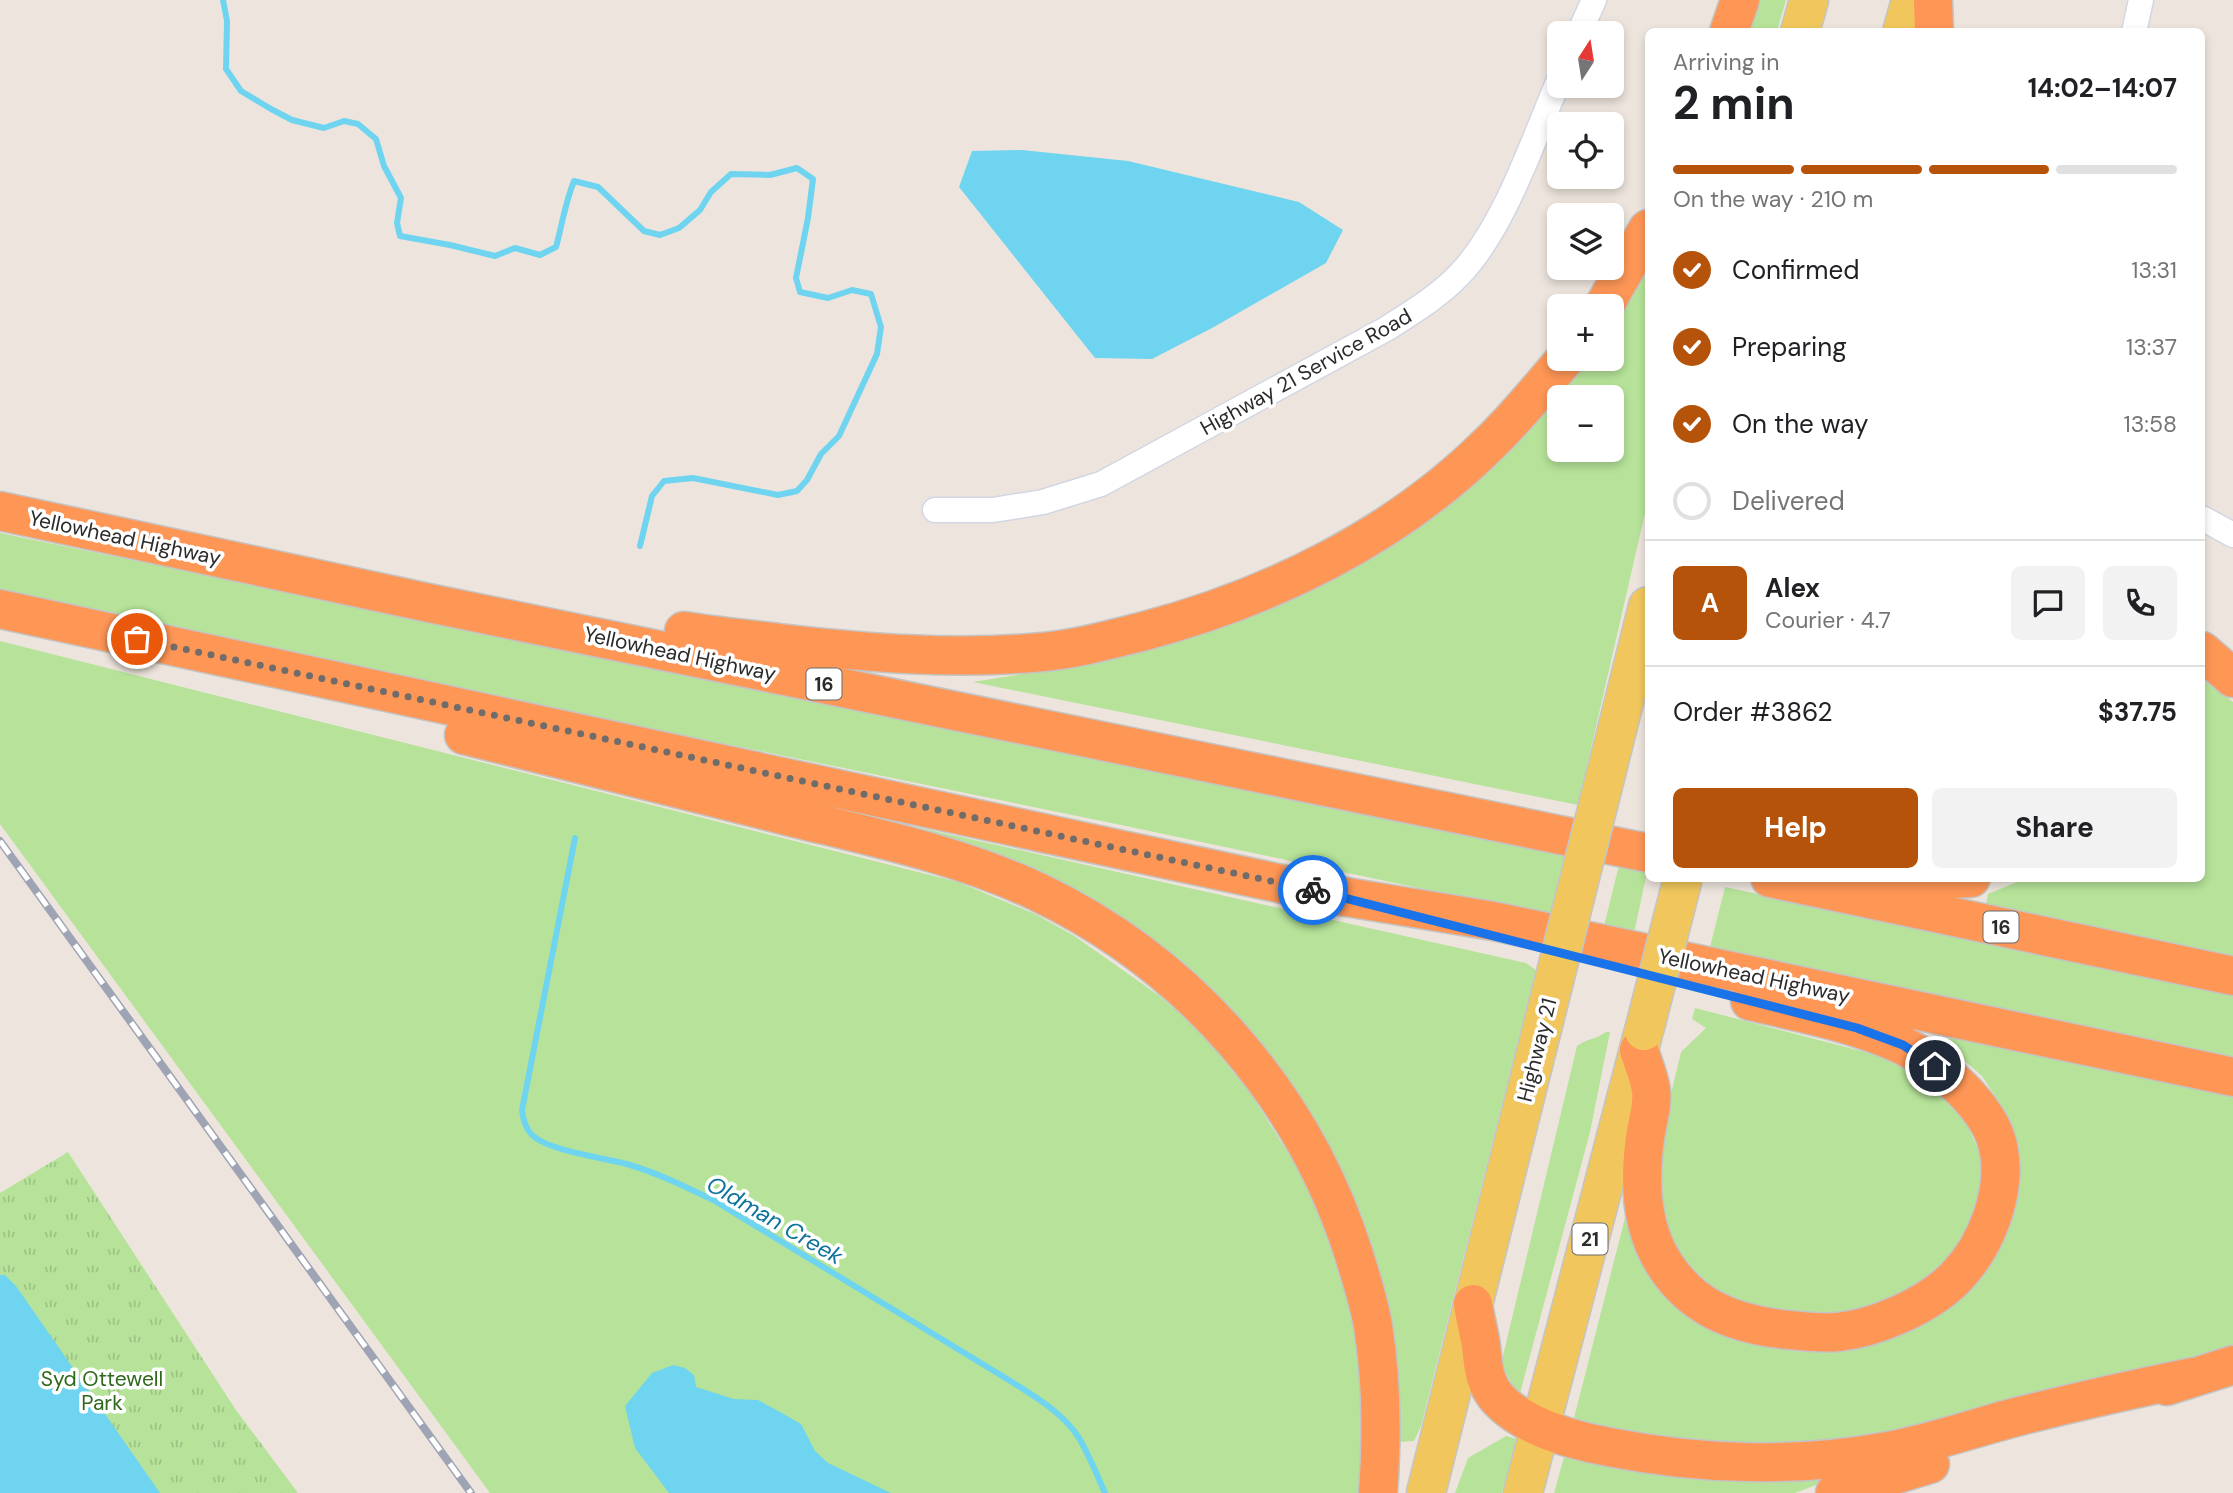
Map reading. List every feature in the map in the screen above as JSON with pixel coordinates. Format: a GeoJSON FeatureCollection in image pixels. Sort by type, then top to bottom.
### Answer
{"type":"FeatureCollection","features":[{"type":"Feature","properties":{"kind":"highway"},"geometry":{"type":"LineString","coordinates":[[1730,28],[1740,0]]}},
{"type":"Feature","properties":{"kind":"highway"},"geometry":{"type":"LineString","coordinates":[[1933,0],[1934,28]]}},
{"type":"Feature","properties":{"kind":"highway"},"geometry":{"type":"LineString","coordinates":[[1611,294],[1645,234]]}},
{"type":"Feature","properties":{"kind":"highway"},"geometry":{"type":"LineString","coordinates":[[429,603],[461,590],[704,634],[862,652],[933,655],[1045,652],[1105,641],[1162,626],[1269,588],[1311,570],[1352,547],[1419,503],[1491,443],[1554,371]]}},
{"type":"Feature","properties":{"kind":"highway","name":"Yellowhead Highway"},"geometry":{"type":"LineString","coordinates":[[0,511],[429,603],[1645,852]]}},
{"type":"Feature","properties":{"kind":"highway"},"geometry":{"type":"LineString","coordinates":[[1,610],[245,680],[892,842],[967,864],[1038,892],[1128,945],[1184,989],[1253,1064],[1291,1116],[1339,1210],[1364,1286],[1373,1324],[1381,1454],[1378,1493]]}},
{"type":"Feature","properties":{"kind":"highway","name":"Yellowhead Highway"},"geometry":{"type":"LineString","coordinates":[[1,610],[1334,895],[1493,921],[2233,1077]]}},
{"type":"Feature","properties":{"kind":"highway"},"geometry":{"type":"LineString","coordinates":[[2205,654],[2233,678]]}},
{"type":"Feature","properties":{"kind":"highway","name":"16"},"geometry":{"type":"LineString","coordinates":[[1789,882],[2233,975]]}},
{"type":"Feature","properties":{"kind":"highway"},"geometry":{"type":"LineString","coordinates":[[1334,895],[1857,1028],[1903,1045],[1935,1066],[1964,1091],[1985,1117],[1998,1145],[2001,1180],[1990,1224],[1957,1276],[1928,1299],[1894,1317],[1839,1332],[1813,1332],[1758,1326],[1718,1312],[1694,1299],[1678,1284],[1651,1237],[1642,1200],[1642,1161],[1651,1092],[1641,1040]]}},
{"type":"Feature","properties":{"kind":"highway"},"geometry":{"type":"LineString","coordinates":[[1473,1304],[1487,1382],[1498,1399],[1514,1412],[1542,1427],[1586,1442],[1673,1458],[1776,1461],[1837,1458],[1889,1451],[2091,1398],[2192,1377]]}},
{"type":"Feature","properties":{"kind":"highway"},"geometry":{"type":"LineString","coordinates":[[1835,1493],[2084,1416],[2233,1365]]}},
{"type":"Feature","properties":{"kind":"main road"},"geometry":{"type":"LineString","coordinates":[[1801,28],[1809,0]]}},
{"type":"Feature","properties":{"kind":"main road"},"geometry":{"type":"LineString","coordinates":[[1903,28],[1911,0]]}},
{"type":"Feature","properties":{"kind":"main road","name":"Highway 21"},"geometry":{"type":"LineString","coordinates":[[1426,1493],[1645,618]]}},
{"type":"Feature","properties":{"kind":"main road","name":"21"},"geometry":{"type":"LineString","coordinates":[[1523,1493],[1682,882]]}},
{"type":"Feature","properties":{"kind":"street"},"geometry":{"type":"LineString","coordinates":[[1584,21],[1594,0]]}},
{"type":"Feature","properties":{"kind":"street"},"geometry":{"type":"LineString","coordinates":[[2135,28],[2141,0]]}},
{"type":"Feature","properties":{"kind":"street","name":"Highway 21 Service Road"},"geometry":{"type":"LineString","coordinates":[[935,510],[993,510],[1043,502],[1101,484],[1386,330],[1426,304],[1459,275],[1481,249],[1507,201],[1551,98]]}},
{"type":"Feature","properties":{"kind":"street"},"geometry":{"type":"LineString","coordinates":[[2205,520],[2233,535]]}},
{"type":"Feature","properties":{"kind":"green space"},"geometry":{"type":"Polygon","coordinates":[[[1758,0],[1786,0],[1778,28],[1748,28],[1758,0]]]}},
{"type":"Feature","properties":{"kind":"green space"},"geometry":{"type":"Polygon","coordinates":[[[1645,271],[1645,513],[1578,805],[973,682],[1084,664],[1174,639],[1537,417],[1547,405],[1547,462],[1624,462],[1624,385],[1564,385],[1576,371],[1624,371],[1624,303],[1645,271]]]}},
{"type":"Feature","properties":{"kind":"green space"},"geometry":{"type":"Polygon","coordinates":[[[0,533],[1566,854],[1551,916],[0,595],[0,533]]]}},
{"type":"Feature","properties":{"kind":"green space"},"geometry":{"type":"Polygon","coordinates":[[[0,641],[958,882],[1035,914],[1073,935],[1161,997],[1201,1032],[1251,1094],[1293,1161],[1319,1214],[1352,1314],[1364,1388],[1364,1493],[490,1493],[0,824],[0,641]]]}},
{"type":"Feature","properties":{"kind":"green space"},"geometry":{"type":"Polygon","coordinates":[[[2205,679],[2233,702],[2233,956],[1986,905],[1988,894],[2017,882],[2205,882],[2205,679]]]}},
{"type":"Feature","properties":{"kind":"green space"},"geometry":{"type":"Polygon","coordinates":[[[799,801],[1526,963],[1536,970],[1421,1426],[1414,1441],[1399,1442],[1382,1308],[1199,986],[799,801]]]}},
{"type":"Feature","properties":{"kind":"green space"},"geometry":{"type":"Polygon","coordinates":[[[1620,861],[1645,867],[1645,882],[1634,933],[1604,926],[1620,861]]]}},
{"type":"Feature","properties":{"kind":"green space"},"geometry":{"type":"Polygon","coordinates":[[[1725,887],[2233,996],[2233,1058],[1710,947],[1725,887]]]}},
{"type":"Feature","properties":{"kind":"green space"},"geometry":{"type":"Polygon","coordinates":[[[1695,1008],[1896,1060],[1926,1076],[1962,1115],[1979,1151],[1989,1190],[1969,1244],[1893,1305],[1797,1323],[1711,1290],[1670,1246],[1656,1200],[1662,1131],[1681,1052],[1706,1028],[1692,1019],[1695,1008]]]}},
{"type":"Feature","properties":{"kind":"green space"},"geometry":{"type":"Polygon","coordinates":[[[1610,1032],[1590,1132],[1519,1397],[1501,1364],[1577,1046],[1610,1032]]]}},
{"type":"Feature","properties":{"kind":"green space"},"geometry":{"type":"Polygon","coordinates":[[[1948,1039],[2233,1096],[2233,1349],[1876,1439],[1716,1451],[1573,1422],[1626,1214],[1722,1334],[1749,1344],[1801,1352],[1834,1350],[1943,1311],[1979,1282],[2005,1235],[2015,1202],[2005,1116],[1982,1076],[1952,1050],[1948,1039]]]}},
{"type":"Feature","properties":{"kind":"green space","name":"Syd Ottewell Park"},"geometry":{"type":"Polygon","coordinates":[[[68,1152],[236,1410],[298,1493],[0,1493],[0,1193],[68,1152]]]}},
{"type":"Feature","properties":{"kind":"green space"},"geometry":{"type":"Polygon","coordinates":[[[1506,1436],[1517,1439],[1502,1493],[1455,1493],[1468,1458],[1506,1436]]]}},
{"type":"Feature","properties":{"kind":"green space"},"geometry":{"type":"Polygon","coordinates":[[[1568,1454],[1684,1478],[1768,1480],[1834,1476],[1795,1493],[1554,1493],[1564,1457],[1568,1454]]]}},
{"type":"Feature","properties":{"kind":"water"},"geometry":{"type":"Polygon","coordinates":[[[1022,150],[1128,161],[1299,202],[1343,230],[1326,263],[1152,359],[1095,358],[959,187],[972,151],[1022,150]]]}},
{"type":"Feature","properties":{"kind":"water"},"geometry":{"type":"Polygon","coordinates":[[[0,1275],[5,1275],[16,1286],[160,1493],[0,1493],[0,1275]]]}},
{"type":"Feature","properties":{"kind":"water"},"geometry":{"type":"Polygon","coordinates":[[[673,1365],[685,1368],[694,1375],[696,1387],[734,1399],[758,1400],[801,1424],[815,1451],[828,1463],[891,1493],[669,1493],[635,1448],[625,1406],[652,1373],[673,1365]]]}},
{"type":"Feature","properties":{"kind":"waterway","name":"Oldman Creek"},"geometry":{"type":"LineString","coordinates":[[223,0],[227,21],[226,69],[241,91],[292,120],[324,128],[344,121],[358,124],[376,139],[384,166],[401,198],[397,223],[400,236],[495,256],[515,248],[540,255],[556,247],[574,181],[598,187],[644,231],[660,235],[679,228],[700,210],[711,192],[731,174],[770,175],[797,168],[813,179],[796,278],[800,292],[828,298],[852,290],[871,294],[881,327],[877,354],[839,436],[821,454],[807,480],[797,491],[778,495],[693,478],[664,481],[652,496],[640,546]]}},
{"type":"Feature","properties":{"kind":"waterway","name":"Oldman Creek"},"geometry":{"type":"LineString","coordinates":[[575,838],[522,1110],[532,1135],[551,1145],[641,1169],[715,1201],[1021,1388],[1049,1407],[1073,1429],[1105,1493]]}},
{"type":"Feature","properties":{"kind":"railway"},"geometry":{"type":"LineString","coordinates":[[0,841],[471,1493]]}},
{"type":"Feature","properties":{"kind":"way so far"},"geometry":{"type":"LineString","coordinates":[[137,639],[1313,890]]}},
{"type":"Feature","properties":{"kind":"route"},"geometry":{"type":"LineString","coordinates":[[1313,890],[1857,1028],[1903,1045],[1935,1066]]}}]}
